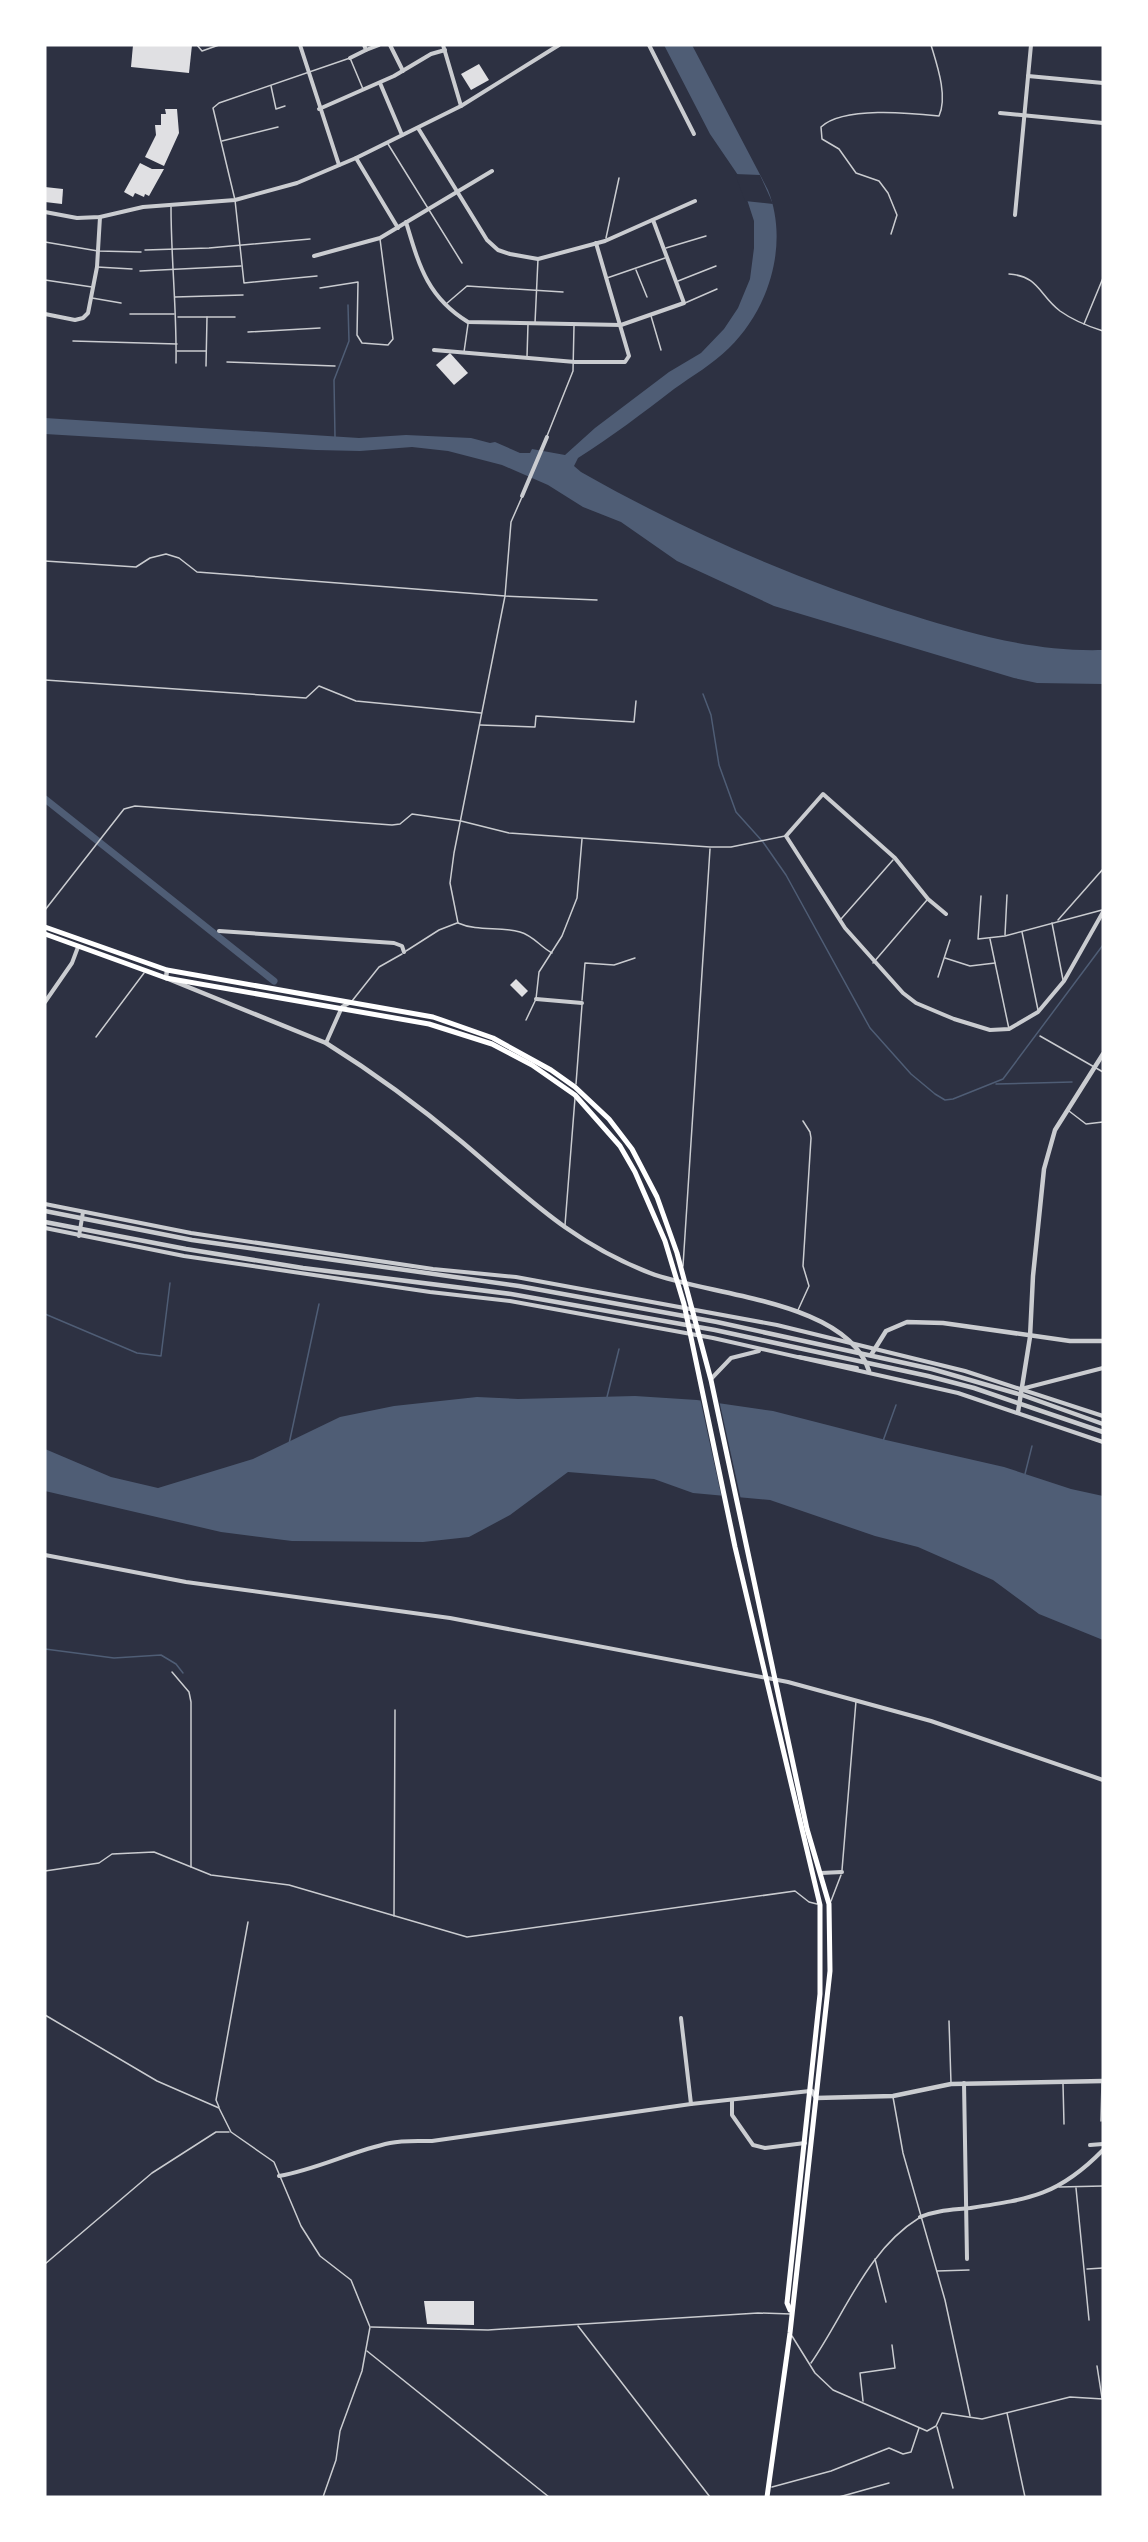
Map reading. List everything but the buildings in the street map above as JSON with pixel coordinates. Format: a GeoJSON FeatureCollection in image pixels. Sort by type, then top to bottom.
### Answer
{"type":"FeatureCollection","features":[{"type":"Feature","properties":{"kind":"main road"},"geometry":{"type":"LineString","coordinates":[[45,927],[167,970],[433,1017],[493,1038],[521,1051],[575,1087],[609,1119],[632,1149],[657,1197],[677,1253],[711,1380],[805,1818],[829,1904],[831,1963],[816,2098],[807,2140]]}},
{"type":"Feature","properties":{"kind":"main road"},"geometry":{"type":"LineString","coordinates":[[45,934],[166,978],[342,1007],[429,1024],[470,1036],[532,1065],[575,1095],[620,1146],[635,1172],[665,1241],[684,1304],[738,1558],[820,1905],[822,1970],[812,2091],[790,2333],[767,2497]]}},
{"type":"Feature","properties":{"kind":"street"},"geometry":{"type":"LineString","coordinates":[[300,45],[339,165]]}},
{"type":"Feature","properties":{"kind":"street"},"geometry":{"type":"LineString","coordinates":[[364,45],[366,50]]}},
{"type":"Feature","properties":{"kind":"street"},"geometry":{"type":"LineString","coordinates":[[350,58],[379,45]]}},
{"type":"Feature","properties":{"kind":"street"},"geometry":{"type":"LineString","coordinates":[[390,45],[403,71]]}},
{"type":"Feature","properties":{"kind":"street"},"geometry":{"type":"LineString","coordinates":[[45,212],[77,218],[100,217],[143,207],[235,200],[297,183],[356,158],[460,106],[559,45]]}},
{"type":"Feature","properties":{"kind":"street"},"geometry":{"type":"LineString","coordinates":[[649,45],[694,134]]}},
{"type":"Feature","properties":{"kind":"street"},"geometry":{"type":"LineString","coordinates":[[1015,215],[1030,45]]}},
{"type":"Feature","properties":{"kind":"street"},"geometry":{"type":"LineString","coordinates":[[319,109],[380,83],[444,47],[460,106]]}},
{"type":"Feature","properties":{"kind":"street"},"geometry":{"type":"LineString","coordinates":[[1028,76],[1103,83]]}},
{"type":"Feature","properties":{"kind":"street"},"geometry":{"type":"LineString","coordinates":[[380,83],[402,135]]}},
{"type":"Feature","properties":{"kind":"street"},"geometry":{"type":"LineString","coordinates":[[1000,113],[1103,123]]}},
{"type":"Feature","properties":{"kind":"street"},"geometry":{"type":"LineString","coordinates":[[418,128],[487,240],[498,250],[510,254],[538,259],[605,241],[694,201]]}},
{"type":"Feature","properties":{"kind":"street"},"geometry":{"type":"LineString","coordinates":[[356,158],[398,228]]}},
{"type":"Feature","properties":{"kind":"street"},"geometry":{"type":"LineString","coordinates":[[314,256],[380,238],[492,171]]}},
{"type":"Feature","properties":{"kind":"street"},"geometry":{"type":"LineString","coordinates":[[45,315],[75,320],[83,318],[88,313],[97,267],[100,217]]}},
{"type":"Feature","properties":{"kind":"street"},"geometry":{"type":"LineString","coordinates":[[406,222],[420,267],[432,290],[468,322],[621,325],[684,303],[652,220]]}},
{"type":"Feature","properties":{"kind":"street"},"geometry":{"type":"LineString","coordinates":[[434,350],[575,362],[626,362],[629,356],[596,243]]}},
{"type":"Feature","properties":{"kind":"street"},"geometry":{"type":"LineString","coordinates":[[522,496],[547,437]]}},
{"type":"Feature","properties":{"kind":"street"},"geometry":{"type":"LineString","coordinates":[[946,914],[928,899],[895,858],[823,794],[786,836],[840,920],[873,963],[916,1003],[954,1019],[990,1030],[1009,1029],[1038,1012],[1064,981],[1103,911]]}},
{"type":"Feature","properties":{"kind":"street"},"geometry":{"type":"LineString","coordinates":[[219,931],[394,943],[402,946],[404,952]]}},
{"type":"Feature","properties":{"kind":"street"},"geometry":{"type":"LineString","coordinates":[[45,1002],[72,963],[78,947]]}},
{"type":"Feature","properties":{"kind":"street"},"geometry":{"type":"LineString","coordinates":[[167,970],[166,978],[327,1043],[393,1087],[564,1229],[608,1256],[662,1277],[797,1311],[855,1344],[866,1361],[868,1371]]}},
{"type":"Feature","properties":{"kind":"street"},"geometry":{"type":"LineString","coordinates":[[536,999],[582,1003]]}},
{"type":"Feature","properties":{"kind":"street"},"geometry":{"type":"LineString","coordinates":[[327,1043],[342,1007],[352,1002]]}},
{"type":"Feature","properties":{"kind":"street"},"geometry":{"type":"LineString","coordinates":[[1018,1412],[1024,1388],[1030,1336],[1033,1276],[1044,1169],[1054,1130],[1066,1108],[1103,1054]]}},
{"type":"Feature","properties":{"kind":"street"},"geometry":{"type":"LineString","coordinates":[[45,1204],[211,1236],[433,1269],[516,1277],[777,1325],[877,1348],[1024,1388],[1103,1416]]}},
{"type":"Feature","properties":{"kind":"street"},"geometry":{"type":"LineString","coordinates":[[45,1211],[82,1220],[304,1257],[519,1286],[872,1354],[1022,1395],[1103,1424]]}},
{"type":"Feature","properties":{"kind":"street"},"geometry":{"type":"LineString","coordinates":[[78,1236],[83,1212]]}},
{"type":"Feature","properties":{"kind":"street"},"geometry":{"type":"LineString","coordinates":[[45,1222],[303,1268],[511,1294],[674,1322],[866,1361],[974,1388],[1103,1432]]}},
{"type":"Feature","properties":{"kind":"street"},"geometry":{"type":"LineString","coordinates":[[45,1228],[195,1258],[510,1301],[673,1331],[839,1368],[868,1371]]}},
{"type":"Feature","properties":{"kind":"street"},"geometry":{"type":"LineString","coordinates":[[846,1366],[866,1361],[877,1348],[886,1331],[907,1322],[943,1323],[1030,1336],[1103,1341]]}},
{"type":"Feature","properties":{"kind":"street"},"geometry":{"type":"LineString","coordinates":[[711,1380],[730,1358],[756,1351],[846,1366],[958,1393],[1103,1442]]}},
{"type":"Feature","properties":{"kind":"street"},"geometry":{"type":"LineString","coordinates":[[1024,1388],[1103,1368]]}},
{"type":"Feature","properties":{"kind":"street"},"geometry":{"type":"LineString","coordinates":[[45,1555],[186,1582],[450,1618],[725,1669],[856,1699],[931,1721],[1103,1780]]}},
{"type":"Feature","properties":{"kind":"street"},"geometry":{"type":"LineString","coordinates":[[820,1871],[842,1872]]}},
{"type":"Feature","properties":{"kind":"street"},"geometry":{"type":"LineString","coordinates":[[681,2018],[691,2104]]}},
{"type":"Feature","properties":{"kind":"street"},"geometry":{"type":"LineString","coordinates":[[279,2176],[303,2173],[338,2157],[391,2143],[432,2141],[691,2104],[812,2091],[816,2098],[893,2096],[964,2083],[1103,2081]]}},
{"type":"Feature","properties":{"kind":"street"},"geometry":{"type":"LineString","coordinates":[[964,2083],[967,2259]]}},
{"type":"Feature","properties":{"kind":"street"},"geometry":{"type":"LineString","coordinates":[[732,2100],[732,2115],[753,2145],[765,2148],[807,2140]]}},
{"type":"Feature","properties":{"kind":"street"},"geometry":{"type":"LineString","coordinates":[[1090,2145],[1103,2144]]}},
{"type":"Feature","properties":{"kind":"street"},"geometry":{"type":"LineString","coordinates":[[920,2217],[935,2211],[1016,2200],[1059,2187],[1079,2174],[1103,2150]]}},
{"type":"Feature","properties":{"kind":"lane"},"geometry":{"type":"LineString","coordinates":[[197,45],[202,51],[219,45]]}},
{"type":"Feature","properties":{"kind":"lane"},"geometry":{"type":"LineString","coordinates":[[891,234],[897,215],[888,193],[879,180],[856,173],[839,148],[822,139],[821,127],[826,123],[860,114],[900,111],[939,116],[942,109],[938,70],[931,45]]}},
{"type":"Feature","properties":{"kind":"lane"},"geometry":{"type":"LineString","coordinates":[[318,276],[244,284],[235,200],[214,105],[350,58],[364,90]]}},
{"type":"Feature","properties":{"kind":"lane"},"geometry":{"type":"LineString","coordinates":[[270,85],[276,109],[285,106]]}},
{"type":"Feature","properties":{"kind":"lane"},"geometry":{"type":"LineString","coordinates":[[221,141],[278,127]]}},
{"type":"Feature","properties":{"kind":"lane"},"geometry":{"type":"LineString","coordinates":[[387,143],[462,263]]}},
{"type":"Feature","properties":{"kind":"lane"},"geometry":{"type":"LineString","coordinates":[[605,241],[619,178]]}},
{"type":"Feature","properties":{"kind":"lane"},"geometry":{"type":"LineString","coordinates":[[171,206],[176,363]]}},
{"type":"Feature","properties":{"kind":"lane"},"geometry":{"type":"LineString","coordinates":[[662,249],[705,236]]}},
{"type":"Feature","properties":{"kind":"lane"},"geometry":{"type":"LineString","coordinates":[[320,288],[358,282],[357,335],[362,343],[388,345],[393,339],[380,238]]}},
{"type":"Feature","properties":{"kind":"lane"},"geometry":{"type":"LineString","coordinates":[[145,250],[240,246],[310,239]]}},
{"type":"Feature","properties":{"kind":"lane"},"geometry":{"type":"LineString","coordinates":[[45,242],[98,251],[141,252]]}},
{"type":"Feature","properties":{"kind":"lane"},"geometry":{"type":"LineString","coordinates":[[606,278],[665,258]]}},
{"type":"Feature","properties":{"kind":"lane"},"geometry":{"type":"LineString","coordinates":[[535,324],[538,259]]}},
{"type":"Feature","properties":{"kind":"lane"},"geometry":{"type":"LineString","coordinates":[[140,271],[242,266]]}},
{"type":"Feature","properties":{"kind":"lane"},"geometry":{"type":"LineString","coordinates":[[675,282],[716,266]]}},
{"type":"Feature","properties":{"kind":"lane"},"geometry":{"type":"LineString","coordinates":[[97,267],[132,269]]}},
{"type":"Feature","properties":{"kind":"lane"},"geometry":{"type":"LineString","coordinates":[[636,268],[647,297]]}},
{"type":"Feature","properties":{"kind":"lane"},"geometry":{"type":"LineString","coordinates":[[1009,274],[1029,277],[1058,309],[1083,325],[1103,331]]}},
{"type":"Feature","properties":{"kind":"lane"},"geometry":{"type":"LineString","coordinates":[[1083,325],[1103,278]]}},
{"type":"Feature","properties":{"kind":"lane"},"geometry":{"type":"LineString","coordinates":[[45,280],[93,287]]}},
{"type":"Feature","properties":{"kind":"lane"},"geometry":{"type":"LineString","coordinates":[[446,304],[467,286],[563,292]]}},
{"type":"Feature","properties":{"kind":"lane"},"geometry":{"type":"LineString","coordinates":[[684,303],[717,289]]}},
{"type":"Feature","properties":{"kind":"lane"},"geometry":{"type":"LineString","coordinates":[[174,297],[243,295]]}},
{"type":"Feature","properties":{"kind":"lane"},"geometry":{"type":"LineString","coordinates":[[91,298],[121,303]]}},
{"type":"Feature","properties":{"kind":"lane"},"geometry":{"type":"LineString","coordinates":[[130,314],[236,316]]}},
{"type":"Feature","properties":{"kind":"lane"},"geometry":{"type":"LineString","coordinates":[[651,315],[661,350]]}},
{"type":"Feature","properties":{"kind":"lane"},"geometry":{"type":"LineString","coordinates":[[206,366],[207,317]]}},
{"type":"Feature","properties":{"kind":"lane"},"geometry":{"type":"LineString","coordinates":[[464,352],[468,322]]}},
{"type":"Feature","properties":{"kind":"lane"},"geometry":{"type":"LineString","coordinates":[[527,358],[528,324]]}},
{"type":"Feature","properties":{"kind":"lane"},"geometry":{"type":"LineString","coordinates":[[547,437],[575,362],[574,324]]}},
{"type":"Feature","properties":{"kind":"lane"},"geometry":{"type":"LineString","coordinates":[[248,332],[320,328]]}},
{"type":"Feature","properties":{"kind":"lane"},"geometry":{"type":"LineString","coordinates":[[73,341],[177,344]]}},
{"type":"Feature","properties":{"kind":"lane"},"geometry":{"type":"LineString","coordinates":[[177,351],[206,351]]}},
{"type":"Feature","properties":{"kind":"lane"},"geometry":{"type":"LineString","coordinates":[[227,362],[335,366]]}},
{"type":"Feature","properties":{"kind":"lane"},"geometry":{"type":"LineString","coordinates":[[458,923],[450,883],[505,596],[511,522],[522,496]]}},
{"type":"Feature","properties":{"kind":"lane"},"geometry":{"type":"LineString","coordinates":[[45,561],[136,567],[150,558],[166,554],[179,558],[197,572],[437,588],[505,596],[597,600]]}},
{"type":"Feature","properties":{"kind":"lane"},"geometry":{"type":"LineString","coordinates":[[45,680],[306,698],[319,686],[356,701],[481,713]]}},
{"type":"Feature","properties":{"kind":"lane"},"geometry":{"type":"LineString","coordinates":[[479,725],[535,728],[537,716],[634,722],[636,701]]}},
{"type":"Feature","properties":{"kind":"lane"},"geometry":{"type":"LineString","coordinates":[[45,910],[124,809],[135,806],[392,825],[400,824],[412,814],[461,821],[509,833],[710,847],[730,847],[786,836]]}},
{"type":"Feature","properties":{"kind":"lane"},"geometry":{"type":"LineString","coordinates":[[526,1020],[536,999],[539,972],[562,936],[577,898],[582,838]]}},
{"type":"Feature","properties":{"kind":"lane"},"geometry":{"type":"LineString","coordinates":[[682,1282],[700,1040],[710,847]]}},
{"type":"Feature","properties":{"kind":"lane"},"geometry":{"type":"LineString","coordinates":[[840,920],[895,858]]}},
{"type":"Feature","properties":{"kind":"lane"},"geometry":{"type":"LineString","coordinates":[[1057,920],[1103,869]]}},
{"type":"Feature","properties":{"kind":"lane"},"geometry":{"type":"LineString","coordinates":[[1005,936],[1007,895]]}},
{"type":"Feature","properties":{"kind":"lane"},"geometry":{"type":"LineString","coordinates":[[981,896],[978,939],[1005,936],[1057,920],[1103,911]]}},
{"type":"Feature","properties":{"kind":"lane"},"geometry":{"type":"LineString","coordinates":[[873,963],[928,899]]}},
{"type":"Feature","properties":{"kind":"lane"},"geometry":{"type":"LineString","coordinates":[[1052,922],[1064,981]]}},
{"type":"Feature","properties":{"kind":"lane"},"geometry":{"type":"LineString","coordinates":[[352,1002],[379,967],[439,930],[458,923],[469,927],[519,931],[534,937],[541,947],[552,953]]}},
{"type":"Feature","properties":{"kind":"lane"},"geometry":{"type":"LineString","coordinates":[[1022,931],[1038,1012]]}},
{"type":"Feature","properties":{"kind":"lane"},"geometry":{"type":"LineString","coordinates":[[990,939],[1009,1029]]}},
{"type":"Feature","properties":{"kind":"lane"},"geometry":{"type":"LineString","coordinates":[[938,977],[950,940]]}},
{"type":"Feature","properties":{"kind":"lane"},"geometry":{"type":"LineString","coordinates":[[564,1229],[585,963],[614,965],[635,958]]}},
{"type":"Feature","properties":{"kind":"lane"},"geometry":{"type":"LineString","coordinates":[[945,958],[970,966],[996,963]]}},
{"type":"Feature","properties":{"kind":"lane"},"geometry":{"type":"LineString","coordinates":[[96,1037],[145,972]]}},
{"type":"Feature","properties":{"kind":"lane"},"geometry":{"type":"LineString","coordinates":[[1040,1036],[1103,1072]]}},
{"type":"Feature","properties":{"kind":"lane"},"geometry":{"type":"LineString","coordinates":[[1066,1108],[1086,1124],[1103,1122]]}},
{"type":"Feature","properties":{"kind":"lane"},"geometry":{"type":"LineString","coordinates":[[797,1311],[809,1286],[803,1266],[811,1137],[803,1121]]}},
{"type":"Feature","properties":{"kind":"lane"},"geometry":{"type":"LineString","coordinates":[[172,1672],[189,1692],[191,1702],[191,1868]]}},
{"type":"Feature","properties":{"kind":"lane"},"geometry":{"type":"LineString","coordinates":[[829,1904],[842,1872],[856,1699]]}},
{"type":"Feature","properties":{"kind":"lane"},"geometry":{"type":"LineString","coordinates":[[394,1917],[395,1710]]}},
{"type":"Feature","properties":{"kind":"lane"},"geometry":{"type":"LineString","coordinates":[[45,1871],[99,1863],[112,1854],[132,1851],[154,1852],[173,1857],[191,1868],[211,1875],[288,1885],[467,1937],[795,1891],[809,1902],[820,1905]]}},
{"type":"Feature","properties":{"kind":"lane"},"geometry":{"type":"LineString","coordinates":[[248,1922],[216,2100],[231,2132],[274,2162],[301,2226],[320,2256],[351,2280],[370,2327],[367,2351],[340,2431],[336,2460],[323,2497]]}},
{"type":"Feature","properties":{"kind":"lane"},"geometry":{"type":"LineString","coordinates":[[45,2016],[157,2081],[219,2108]]}},
{"type":"Feature","properties":{"kind":"lane"},"geometry":{"type":"LineString","coordinates":[[949,2021],[951,2084]]}},
{"type":"Feature","properties":{"kind":"lane"},"geometry":{"type":"LineString","coordinates":[[1063,2080],[1064,2124]]}},
{"type":"Feature","properties":{"kind":"lane"},"geometry":{"type":"LineString","coordinates":[[1101,2121],[1103,2081]]}},
{"type":"Feature","properties":{"kind":"lane"},"geometry":{"type":"LineString","coordinates":[[893,2096],[903,2152],[945,2300],[970,2417]]}},
{"type":"Feature","properties":{"kind":"lane"},"geometry":{"type":"LineString","coordinates":[[45,2264],[152,2173],[216,2132],[231,2132]]}},
{"type":"Feature","properties":{"kind":"lane"},"geometry":{"type":"LineString","coordinates":[[1059,2187],[1103,2186]]}},
{"type":"Feature","properties":{"kind":"lane"},"geometry":{"type":"LineString","coordinates":[[1076,2188],[1086,2269],[1085,2300],[1089,2320]]}},
{"type":"Feature","properties":{"kind":"lane"},"geometry":{"type":"LineString","coordinates":[[810,2364],[832,2332],[875,2258],[892,2236],[920,2217]]}},
{"type":"Feature","properties":{"kind":"lane"},"geometry":{"type":"LineString","coordinates":[[875,2258],[886,2302]]}},
{"type":"Feature","properties":{"kind":"lane"},"geometry":{"type":"LineString","coordinates":[[1086,2269],[1103,2268]]}},
{"type":"Feature","properties":{"kind":"lane"},"geometry":{"type":"LineString","coordinates":[[936,2271],[969,2270]]}},
{"type":"Feature","properties":{"kind":"lane"},"geometry":{"type":"LineString","coordinates":[[370,2327],[488,2330],[758,2313],[792,2314]]}},
{"type":"Feature","properties":{"kind":"lane"},"geometry":{"type":"LineString","coordinates":[[577,2326],[710,2497]]}},
{"type":"Feature","properties":{"kind":"lane"},"geometry":{"type":"LineString","coordinates":[[790,2333],[815,2373],[833,2390],[927,2431],[936,2426],[942,2413],[982,2419],[1006,2411],[1070,2397],[1102,2399],[1097,2367]]}},
{"type":"Feature","properties":{"kind":"lane"},"geometry":{"type":"LineString","coordinates":[[863,2402],[860,2373],[895,2368],[892,2345]]}},
{"type":"Feature","properties":{"kind":"lane"},"geometry":{"type":"LineString","coordinates":[[367,2351],[549,2497]]}},
{"type":"Feature","properties":{"kind":"lane"},"geometry":{"type":"LineString","coordinates":[[1006,2411],[1025,2497]]}},
{"type":"Feature","properties":{"kind":"lane"},"geometry":{"type":"LineString","coordinates":[[936,2426],[954,2488]]}},
{"type":"Feature","properties":{"kind":"lane"},"geometry":{"type":"LineString","coordinates":[[769,2487],[831,2471],[889,2448],[903,2454],[911,2452],[920,2427]]}},
{"type":"Feature","properties":{"kind":"lane"},"geometry":{"type":"LineString","coordinates":[[839,2497],[889,2482]]}},
{"type":"Feature","properties":{"kind":"water"},"geometry":{"type":"Polygon","coordinates":[[[664,45],[692,45],[768,190],[777,231],[772,274],[755,314],[729,348],[709,365],[578,458],[574,466],[620,494],[701,534],[784,570],[868,601],[958,629],[1006,641],[1054,648],[1103,650],[1103,684],[1037,683],[1014,678],[774,606],[677,561],[621,522],[583,507],[548,485],[502,465],[448,451],[412,447],[360,451],[316,450],[45,434],[45,418],[359,438],[406,435],[471,438],[490,443],[495,442],[520,453],[530,453],[532,449],[565,455],[595,428],[669,372],[701,353],[724,329],[738,308],[750,279],[754,248],[754,221],[740,178],[710,134],[664,45]]]}},
{"type":"Feature","properties":{"kind":"water"},"geometry":{"type":"Polygon","coordinates":[[[635,1396],[697,1400],[773,1411],[1004,1467],[1071,1489],[1103,1496],[1103,1640],[1039,1614],[993,1580],[918,1547],[875,1536],[770,1500],[693,1493],[654,1479],[568,1472],[510,1515],[469,1537],[423,1542],[292,1541],[221,1532],[45,1491],[45,1449],[111,1477],[158,1488],[253,1459],[340,1417],[394,1406],[477,1397],[518,1399],[635,1396]]]}},
{"type":"Feature","properties":{"kind":"pier"},"geometry":{"type":"Polygon","coordinates":[[[735,174],[760,175],[773,204],[745,201],[735,174]]]}},
{"type":"Feature","properties":{"kind":"pier"},"geometry":{"type":"Polygon","coordinates":[[[700,1398],[719,1400],[741,1500],[722,1499],[700,1398]]]}},
{"type":"Feature","properties":{"kind":"waterway"},"geometry":{"type":"LineString","coordinates":[[335,437],[334,380],[349,341],[348,305]]}},
{"type":"Feature","properties":{"kind":"waterway"},"geometry":{"type":"LineString","coordinates":[[703,694],[711,715],[719,765],[736,812],[763,842],[786,875],[870,1028],[911,1074],[935,1094],[945,1100],[953,1099],[1003,1079],[1103,945]]}},
{"type":"Feature","properties":{"kind":"waterway"},"geometry":{"type":"LineString","coordinates":[[45,799],[274,981]]}},
{"type":"Feature","properties":{"kind":"waterway"},"geometry":{"type":"LineString","coordinates":[[996,1084],[1072,1082]]}},
{"type":"Feature","properties":{"kind":"waterway"},"geometry":{"type":"LineString","coordinates":[[45,1314],[137,1353],[161,1356],[170,1283]]}},
{"type":"Feature","properties":{"kind":"waterway"},"geometry":{"type":"LineString","coordinates":[[289,1444],[319,1304]]}},
{"type":"Feature","properties":{"kind":"waterway"},"geometry":{"type":"LineString","coordinates":[[607,1397],[619,1349]]}},
{"type":"Feature","properties":{"kind":"waterway"},"geometry":{"type":"LineString","coordinates":[[883,1441],[896,1405]]}},
{"type":"Feature","properties":{"kind":"waterway"},"geometry":{"type":"LineString","coordinates":[[1025,1474],[1032,1446]]}},
{"type":"Feature","properties":{"kind":"waterway"},"geometry":{"type":"LineString","coordinates":[[45,1649],[114,1658],[161,1655],[176,1664],[183,1673]]}}]}
